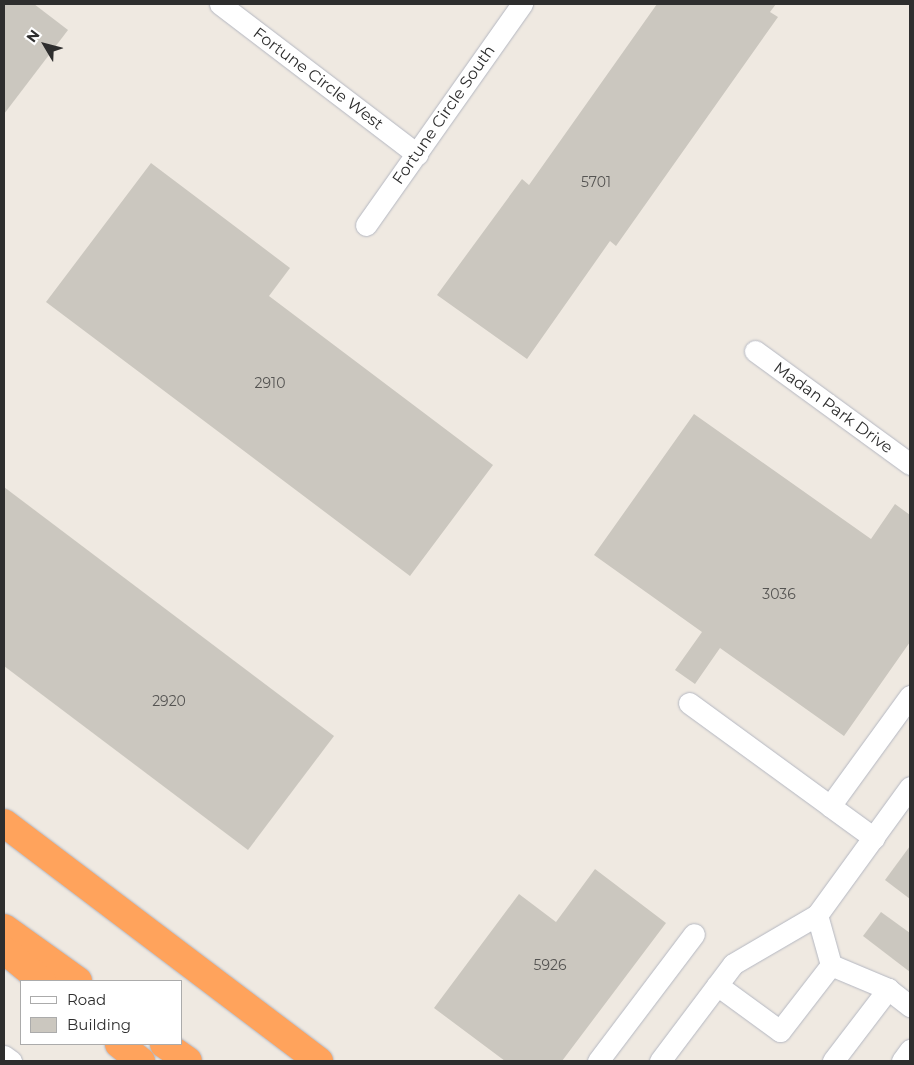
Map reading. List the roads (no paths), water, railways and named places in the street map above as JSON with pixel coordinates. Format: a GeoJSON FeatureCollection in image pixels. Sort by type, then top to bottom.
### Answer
{"type":"FeatureCollection","features":[{"type":"Feature","properties":{"kind":"highway"},"geometry":{"type":"LineString","coordinates":[[4,823],[319,1061]]}},
{"type":"Feature","properties":{"kind":"highway"},"geometry":{"type":"LineString","coordinates":[[4,928],[77,980]]}},
{"type":"Feature","properties":{"kind":"highway"},"geometry":{"type":"LineString","coordinates":[[4,950],[41,980]]}},
{"type":"Feature","properties":{"kind":"highway"},"geometry":{"type":"LineString","coordinates":[[266,1020],[328,1061]]}},
{"type":"Feature","properties":{"kind":"highway"},"geometry":{"type":"LineString","coordinates":[[120,1045],[141,1061]]}},
{"type":"Feature","properties":{"kind":"highway"},"geometry":{"type":"LineString","coordinates":[[165,1045],[188,1061]]}},
{"type":"Feature","properties":{"kind":"street","name":"Fortune Circle West"},"geometry":{"type":"LineString","coordinates":[[220,4],[417,154]]}},
{"type":"Feature","properties":{"kind":"street","name":"Fortune Circle South"},"geometry":{"type":"LineString","coordinates":[[366,225],[522,4]]}},
{"type":"Feature","properties":{"kind":"street","name":"Madan Park Drive"},"geometry":{"type":"LineString","coordinates":[[755,351],[910,464]]}},
{"type":"Feature","properties":{"kind":"street"},"geometry":{"type":"LineString","coordinates":[[830,806],[910,696]]}},
{"type":"Feature","properties":{"kind":"street"},"geometry":{"type":"LineString","coordinates":[[688,703],[874,838]]}},
{"type":"Feature","properties":{"kind":"street"},"geometry":{"type":"LineString","coordinates":[[660,1061],[733,964],[817,915],[910,787]]}},
{"type":"Feature","properties":{"kind":"street"},"geometry":{"type":"LineString","coordinates":[[817,915],[831,965]]}},
{"type":"Feature","properties":{"kind":"street"},"geometry":{"type":"LineString","coordinates":[[606,1058],[694,934]]}},
{"type":"Feature","properties":{"kind":"street"},"geometry":{"type":"LineString","coordinates":[[717,985],[780,1031],[831,965]]}},
{"type":"Feature","properties":{"kind":"street"},"geometry":{"type":"LineString","coordinates":[[831,965],[888,989],[910,1006]]}},
{"type":"Feature","properties":{"kind":"street"},"geometry":{"type":"LineString","coordinates":[[833,1061],[888,989]]}},
{"type":"Feature","properties":{"kind":"street"},"geometry":{"type":"LineString","coordinates":[[902,1061],[910,1050]]}},
{"type":"Feature","properties":{"kind":"street"},"geometry":{"type":"LineString","coordinates":[[4,1056],[11,1061]]}}]}
